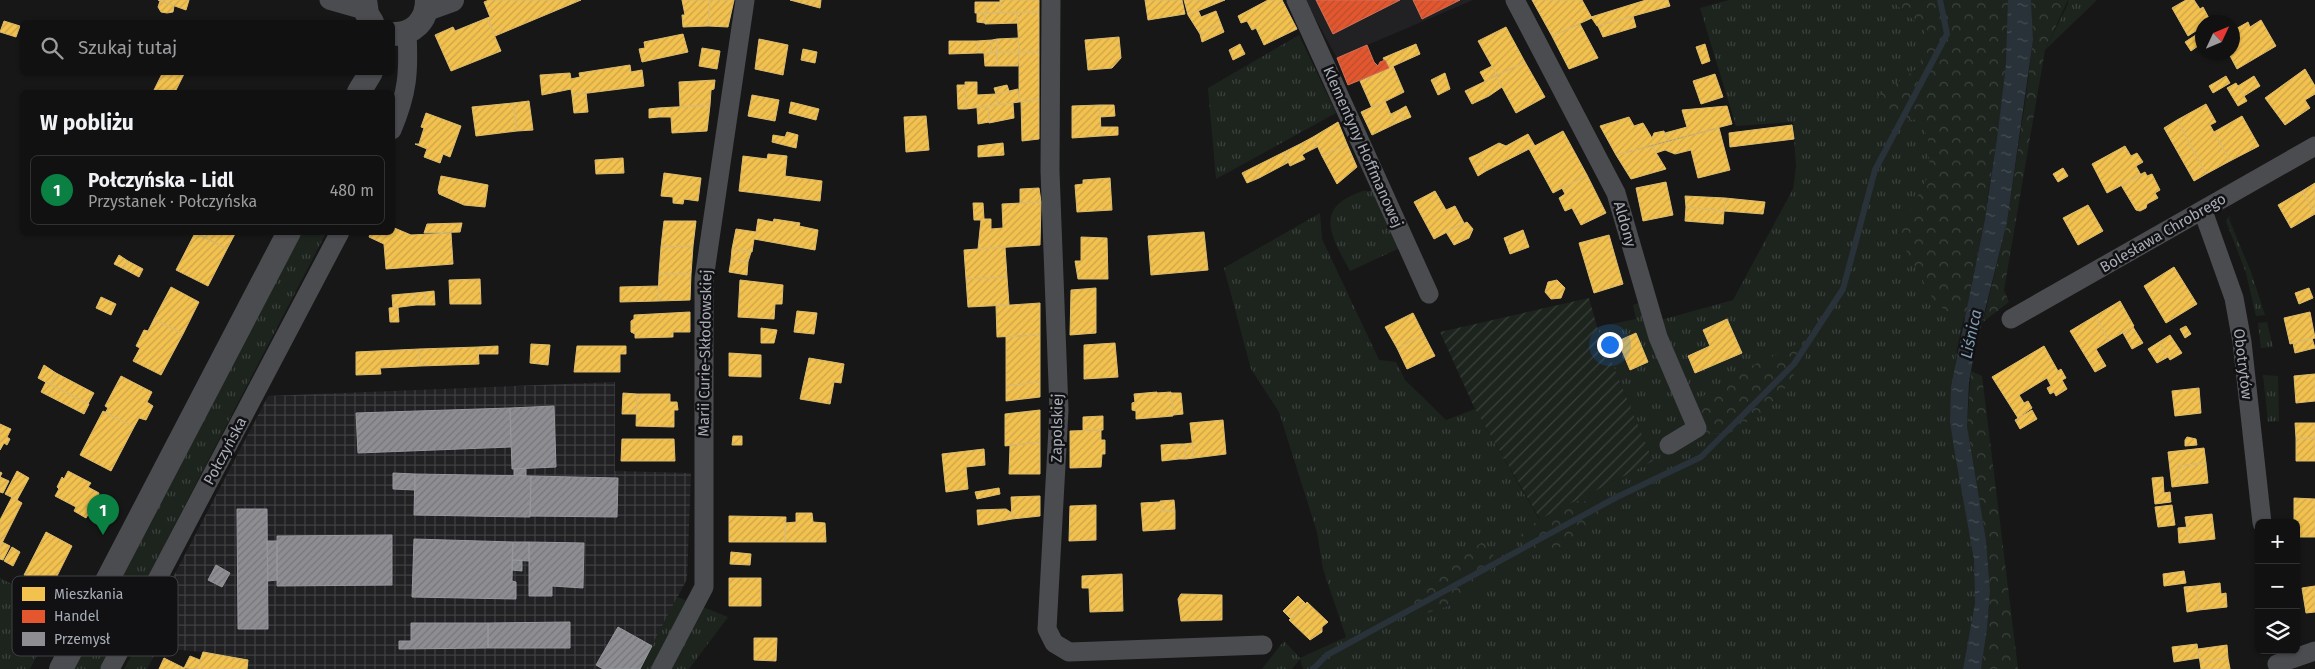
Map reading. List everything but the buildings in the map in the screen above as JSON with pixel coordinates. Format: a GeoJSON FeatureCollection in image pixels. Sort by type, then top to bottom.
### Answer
{"type":"FeatureCollection","features":[{"type":"Feature","properties":{"kind":"street"},"geometry":{"type":"LineString","coordinates":[[329,0],[367,10]]}},
{"type":"Feature","properties":{"kind":"street"},"geometry":{"type":"LineString","coordinates":[[395,122],[407,88],[409,58],[396,34],[416,27],[423,19],[427,4],[452,0]]}},
{"type":"Feature","properties":{"kind":"street","name":"Marii Curie-Skłodowskiej"},"geometry":{"type":"LineString","coordinates":[[661,669],[704,587],[704,279],[745,0]]}},
{"type":"Feature","properties":{"kind":"street","name":"Zapolskiej"},"geometry":{"type":"LineString","coordinates":[[1051,0],[1050,171],[1059,410],[1047,629],[1054,642],[1069,652],[1263,645]]}},
{"type":"Feature","properties":{"kind":"street","name":"Klementyny Hoffmanowej"},"geometry":{"type":"LineString","coordinates":[[1296,0],[1429,294]]}},
{"type":"Feature","properties":{"kind":"street","name":"Aldony"},"geometry":{"type":"LineString","coordinates":[[1515,0],[1616,193],[1658,337],[1697,428],[1669,445]]}},
{"type":"Feature","properties":{"kind":"street"},"geometry":{"type":"LineString","coordinates":[[358,90],[362,75]]}},
{"type":"Feature","properties":{"kind":"street"},"geometry":{"type":"LineString","coordinates":[[359,90],[369,75]]}},
{"type":"Feature","properties":{"kind":"street","name":"Bolesława Chrobrego"},"geometry":{"type":"LineString","coordinates":[[2011,319],[2315,146]]}},
{"type":"Feature","properties":{"kind":"street","name":"Obotrytów"},"geometry":{"type":"LineString","coordinates":[[2203,211],[2234,298],[2242,342],[2262,519]]}},
{"type":"Feature","properties":{"kind":"street"},"geometry":{"type":"LineString","coordinates":[[110,576],[287,235]]}},
{"type":"Feature","properties":{"kind":"street","name":"Połczyńska"},"geometry":{"type":"LineString","coordinates":[[159,576],[338,235]]}},
{"type":"Feature","properties":{"kind":"street"},"geometry":{"type":"LineString","coordinates":[[2277,661],[2315,652]]}},
{"type":"Feature","properties":{"kind":"street"},"geometry":{"type":"LineString","coordinates":[[61,669],[68,656]]}},
{"type":"Feature","properties":{"kind":"street","name":"Połczyńska"},"geometry":{"type":"LineString","coordinates":[[110,669],[117,656]]}},
{"type":"Feature","properties":{"kind":"shaded area"},"geometry":{"type":"Polygon","coordinates":[[[1305,0],[1473,0],[1337,58],[1305,0]]]}},
{"type":"Feature","properties":{"kind":"shaded area"},"geometry":{"type":"Polygon","coordinates":[[[615,382],[615,471],[691,473],[687,579],[640,669],[247,669],[248,659],[178,650],[178,576],[174,576],[268,396],[615,382]]]}},
{"type":"Feature","properties":{"kind":"green space"},"geometry":{"type":"Polygon","coordinates":[[[1729,0],[2008,0],[1985,219],[1957,349],[1950,422],[1974,560],[1975,603],[1963,669],[1303,669],[1300,659],[1292,669],[1262,669],[1284,641],[1300,658],[1346,637],[1323,569],[1317,532],[1279,412],[1251,369],[1224,268],[1320,213],[1322,239],[1379,360],[1396,362],[1405,380],[1446,420],[1475,409],[1539,519],[1653,461],[1597,327],[1636,319],[1633,305],[1655,297],[1661,320],[1733,300],[1793,189],[1796,167],[1793,122],[1736,126],[1700,8],[1729,0]]]}},
{"type":"Feature","properties":{"kind":"green space"},"geometry":{"type":"Polygon","coordinates":[[[1891,0],[2008,0],[2010,22],[1999,120],[1986,205],[1965,319],[1945,310],[1934,301],[1897,234],[1930,173],[1928,137],[1918,119],[1889,124],[1873,100],[1920,66],[1925,30],[1891,0]]]}},
{"type":"Feature","properties":{"kind":"green space"},"geometry":{"type":"Polygon","coordinates":[[[2031,0],[2068,0],[2045,50],[2004,290],[2009,302],[1983,322],[2007,222],[2026,96],[2033,40],[2031,0]]]}},
{"type":"Feature","properties":{"kind":"green space"},"geometry":{"type":"Polygon","coordinates":[[[2068,0],[2097,0],[2045,50],[2068,4],[2068,0]]]}},
{"type":"Feature","properties":{"kind":"green space"},"geometry":{"type":"Polygon","coordinates":[[[1299,35],[1336,113],[1216,179],[1208,88],[1299,35]]]}},
{"type":"Feature","properties":{"kind":"green space"},"geometry":{"type":"Polygon","coordinates":[[[1362,191],[1373,191],[1402,247],[1350,271],[1336,245],[1331,218],[1334,209],[1341,202],[1362,191]]]}},
{"type":"Feature","properties":{"kind":"green space"},"geometry":{"type":"Polygon","coordinates":[[[2230,215],[2229,219],[2251,272],[2265,315],[2256,316],[2246,273],[2226,221],[2230,215]]]}},
{"type":"Feature","properties":{"kind":"green space"},"geometry":{"type":"Polygon","coordinates":[[[300,235],[325,235],[148,576],[121,576],[300,235]]]}},
{"type":"Feature","properties":{"kind":"green space"},"geometry":{"type":"Polygon","coordinates":[[[1589,298],[1597,327],[1653,461],[1540,519],[1475,409],[1440,332],[1589,298]]]}},
{"type":"Feature","properties":{"kind":"green space"},"geometry":{"type":"Polygon","coordinates":[[[2267,322],[2273,347],[2261,348],[2258,323],[2267,322]]]}},
{"type":"Feature","properties":{"kind":"green space"},"geometry":{"type":"Polygon","coordinates":[[[1805,340],[1806,357],[1774,404],[1730,433],[1706,434],[1696,413],[1702,397],[1737,373],[1805,340]]]}},
{"type":"Feature","properties":{"kind":"green space"},"geometry":{"type":"Polygon","coordinates":[[[1971,371],[1982,376],[2018,669],[1981,669],[1990,591],[1986,540],[1967,426],[1971,371]]]}},
{"type":"Feature","properties":{"kind":"green space"},"geometry":{"type":"Polygon","coordinates":[[[2263,375],[2278,376],[2279,421],[2268,422],[2263,375]]]}},
{"type":"Feature","properties":{"kind":"green space"},"geometry":{"type":"Polygon","coordinates":[[[1574,501],[1602,502],[1608,511],[1596,524],[1567,545],[1530,556],[1519,539],[1524,529],[1574,501]]]}},
{"type":"Feature","properties":{"kind":"green space"},"geometry":{"type":"Polygon","coordinates":[[[1483,542],[1496,559],[1485,584],[1455,604],[1414,617],[1409,599],[1449,562],[1483,542]]]}},
{"type":"Feature","properties":{"kind":"green space"},"geometry":{"type":"Polygon","coordinates":[[[0,578],[12,584],[12,656],[37,656],[30,669],[0,669],[0,578]]]}},
{"type":"Feature","properties":{"kind":"green space"},"geometry":{"type":"Polygon","coordinates":[[[677,597],[728,617],[689,669],[640,669],[677,597]]]}},
{"type":"Feature","properties":{"kind":"green space"},"geometry":{"type":"Polygon","coordinates":[[[79,656],[107,656],[100,669],[72,669],[79,656]]]}},
{"type":"Feature","properties":{"kind":"green space"},"geometry":{"type":"Polygon","coordinates":[[[131,656],[154,656],[147,669],[124,669],[131,656]]]}},
{"type":"Feature","properties":{"kind":"water","name":"Liśnica"},"geometry":{"type":"Polygon","coordinates":[[[2008,0],[2031,0],[2033,40],[2007,222],[1974,354],[1969,382],[1967,426],[1986,540],[1990,591],[1981,669],[1963,669],[1975,603],[1974,560],[1950,422],[1951,387],[1985,219],[1998,131],[2006,64],[2008,0]]]}},
{"type":"Feature","properties":{"kind":"waterway"},"geometry":{"type":"LineString","coordinates":[[1313,669],[1327,655],[1617,497],[1701,457],[1794,364],[1843,289],[1875,170],[1947,34],[1940,0]]}},
{"type":"Feature","properties":{"kind":"place","name":"Połczyńska - Lidl"},"geometry":{"type":"Point","coordinates":[103,535]}}]}
